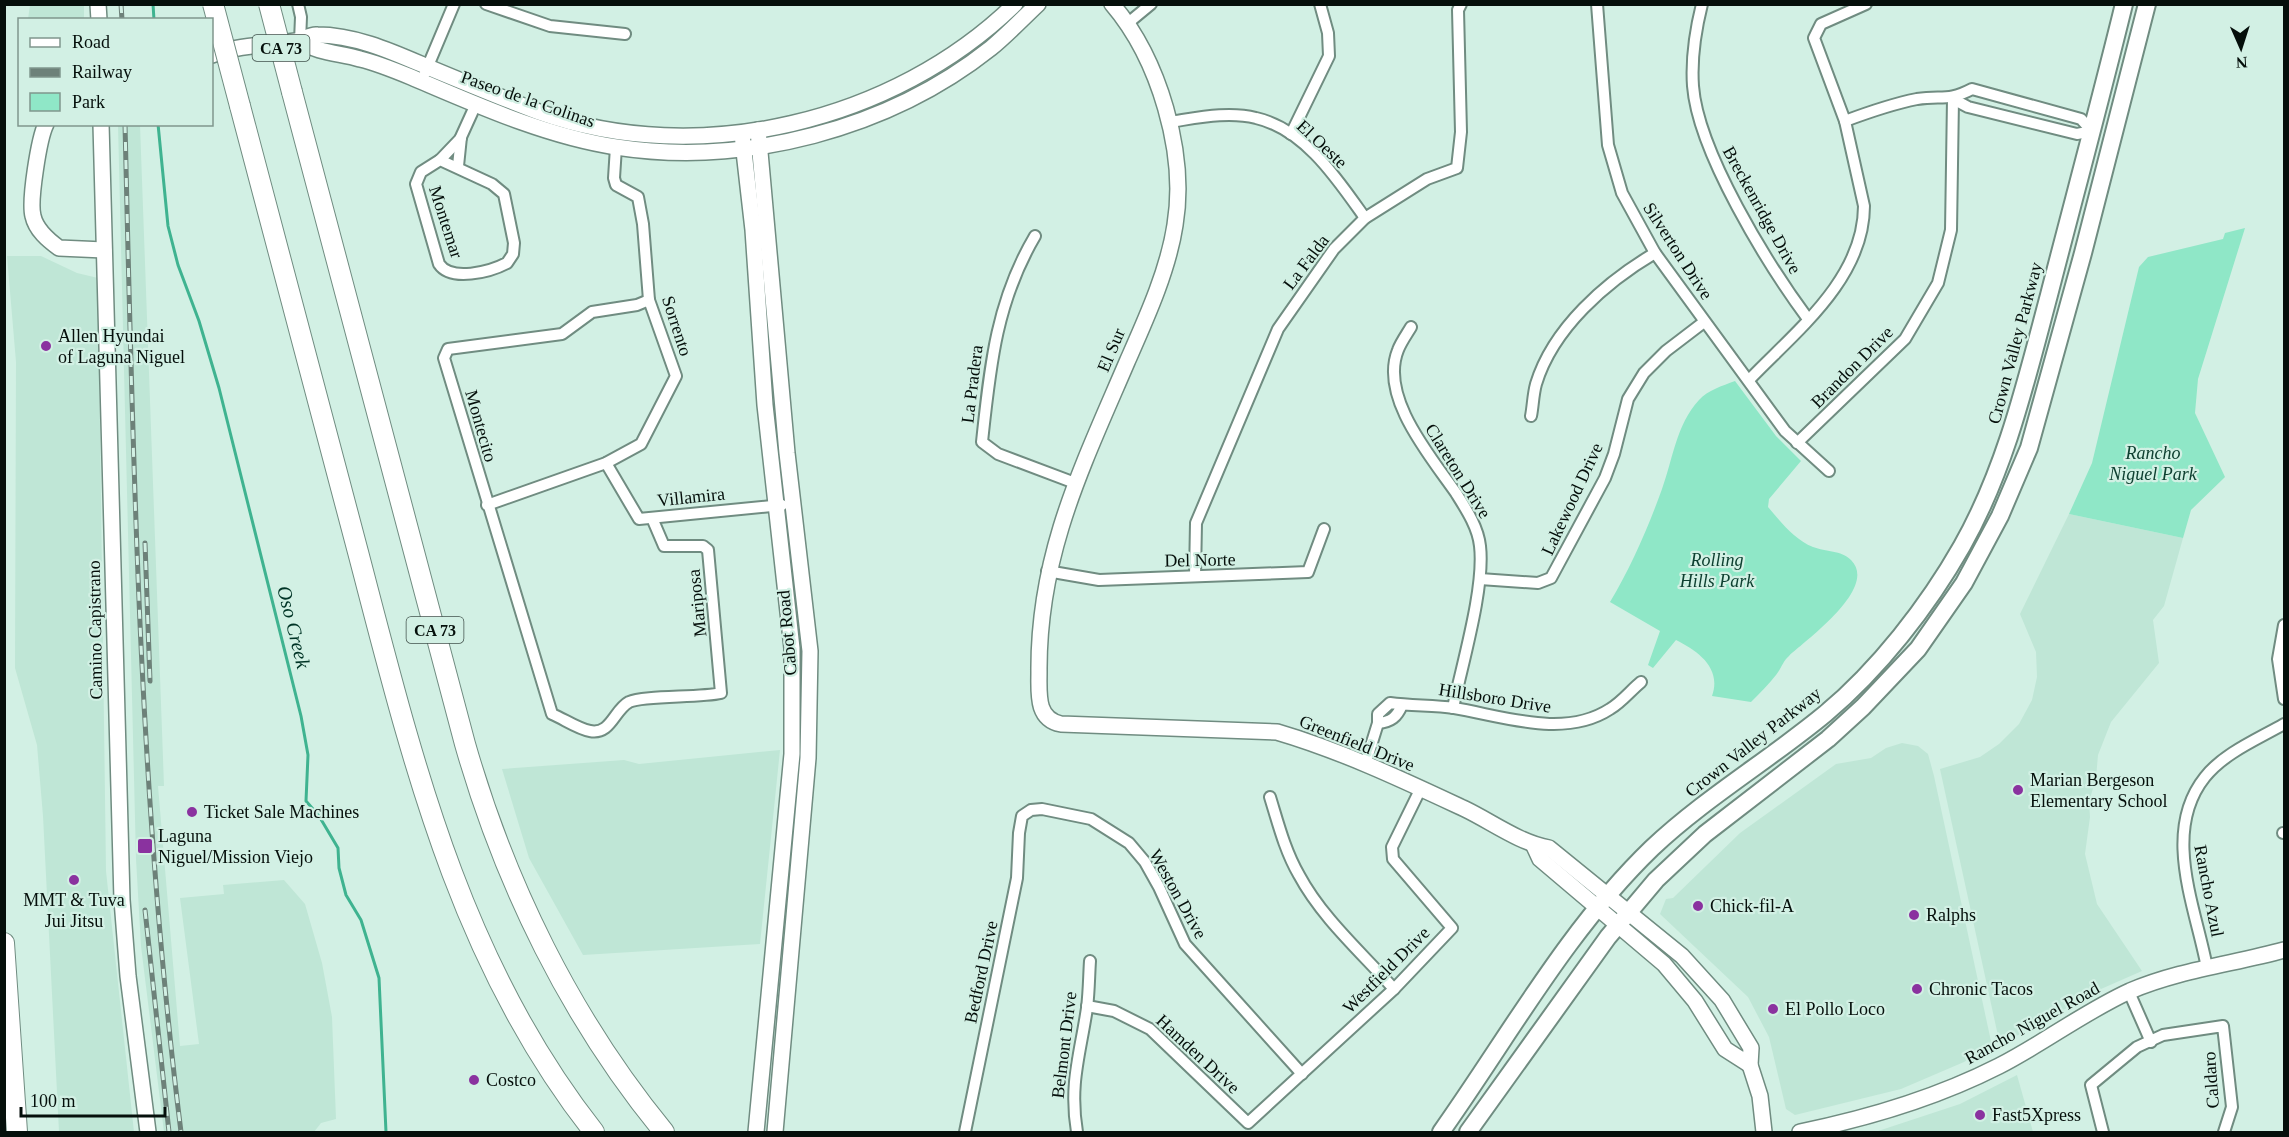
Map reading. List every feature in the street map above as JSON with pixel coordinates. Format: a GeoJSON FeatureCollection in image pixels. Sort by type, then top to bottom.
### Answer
{"type":"FeatureCollection","features":[{"type":"Feature","properties":{"kind":"highway","name":"CA 73"},"geometry":{"type":"LineString","coordinates":[[213,4],[410,751],[447,866],[472,924],[507,993],[544,1059],[594,1132]]}},
{"type":"Feature","properties":{"kind":"highway","name":"CA 73"},"geometry":{"type":"LineString","coordinates":[[269,4],[465,744],[488,817],[514,884],[566,987],[630,1091],[664,1132]]}},
{"type":"Feature","properties":{"kind":"highway"},"geometry":{"type":"LineString","coordinates":[[4,943],[17,1132]]}},
{"type":"Feature","properties":{"kind":"main road","name":"Paseo de la Colinas"},"geometry":{"type":"LineString","coordinates":[[759,138],[842,109],[895,87],[962,49],[1015,4]]}},
{"type":"Feature","properties":{"kind":"main road","name":"Paseo de la Colinas"},"geometry":{"type":"LineString","coordinates":[[424,74],[476,104],[554,132],[616,147],[706,152],[759,138],[807,136],[891,108],[943,80],[991,48],[1038,4]]}},
{"type":"Feature","properties":{"kind":"main road","name":"El Sur"},"geometry":{"type":"LineString","coordinates":[[1046,718],[1041,706],[1038,640],[1047,571],[1075,483],[1153,302],[1176,225],[1176,168],[1169,122],[1158,82],[1141,44],[1128,23],[1112,4]]}},
{"type":"Feature","properties":{"kind":"main road","name":"Crown Valley Parkway"},"geometry":{"type":"LineString","coordinates":[[1441,1132],[1575,936],[1603,901],[1682,821],[1828,711],[1876,666],[1961,548],[1995,478],[2023,393],[2124,4]]}},
{"type":"Feature","properties":{"kind":"main road"},"geometry":{"type":"LineString","coordinates":[[1468,1132],[1624,917],[1656,880],[1705,834],[1828,739],[1891,679],[1918,649],[1964,583],[1986,546],[2016,482],[2040,412],[2147,4]]}},
{"type":"Feature","properties":{"kind":"main road","name":"Paseo de la Colinas"},"geometry":{"type":"LineString","coordinates":[[213,55],[246,46],[300,41],[313,50],[424,74],[541,112],[590,125],[646,134],[743,141]]}},
{"type":"Feature","properties":{"kind":"main road"},"geometry":{"type":"LineString","coordinates":[[2083,253],[2077,243],[2101,150],[2100,138],[2092,131],[2103,127],[2115,93],[2125,88]]}},
{"type":"Feature","properties":{"kind":"main road"},"geometry":{"type":"LineString","coordinates":[[476,104],[493,102],[541,112]]}},
{"type":"Feature","properties":{"kind":"main road"},"geometry":{"type":"LineString","coordinates":[[45,126],[41,134],[33,198],[33,215],[39,230],[59,248],[104,250]]}},
{"type":"Feature","properties":{"kind":"main road","name":"Camino Capistrano"},"geometry":{"type":"LineString","coordinates":[[101,126],[122,900],[128,975],[148,1132]]}},
{"type":"Feature","properties":{"kind":"main road","name":"Cabot Road"},"geometry":{"type":"LineString","coordinates":[[759,138],[810,651],[811,708],[775,1132]]}},
{"type":"Feature","properties":{"kind":"main road","name":"Cabot Road"},"geometry":{"type":"LineString","coordinates":[[743,141],[753,230],[765,405],[792,648],[793,714],[756,1132]]}},
{"type":"Feature","properties":{"kind":"main road"},"geometry":{"type":"LineString","coordinates":[[1876,666],[1891,679]]}},
{"type":"Feature","properties":{"kind":"main road","name":"Greenfield Drive"},"geometry":{"type":"LineString","coordinates":[[1046,718],[1061,724],[1277,732],[1309,742],[1465,809],[1534,846],[1540,859],[1690,963],[1722,1000],[1751,1048],[1750,1065],[1760,1096],[1764,1132]]}},
{"type":"Feature","properties":{"kind":"main road","name":"Greenfield Drive"},"geometry":{"type":"LineString","coordinates":[[1624,917],[1704,1013],[1725,1048],[1750,1065]]}},
{"type":"Feature","properties":{"kind":"main road","name":"Rancho Niguel Road"},"geometry":{"type":"LineString","coordinates":[[1800,1132],[1879,1113],[1968,1081],[2129,992],[2207,968],[2284,950]]}},
{"type":"Feature","properties":{"kind":"street"},"geometry":{"type":"LineString","coordinates":[[298,4],[301,17],[300,41]]}},
{"type":"Feature","properties":{"kind":"street"},"geometry":{"type":"LineString","coordinates":[[424,74],[454,4]]}},
{"type":"Feature","properties":{"kind":"street"},"geometry":{"type":"LineString","coordinates":[[486,4],[550,26],[625,34]]}},
{"type":"Feature","properties":{"kind":"street"},"geometry":{"type":"LineString","coordinates":[[1128,23],[1151,4]]}},
{"type":"Feature","properties":{"kind":"street"},"geometry":{"type":"LineString","coordinates":[[1291,134],[1329,56],[1328,33],[1320,4]]}},
{"type":"Feature","properties":{"kind":"street","name":"Silverton Drive"},"geometry":{"type":"LineString","coordinates":[[1597,4],[1608,145],[1622,193],[1655,253],[1704,322],[1785,430],[1829,471]]}},
{"type":"Feature","properties":{"kind":"street","name":"Breckenridge Drive"},"geometry":{"type":"LineString","coordinates":[[1702,4],[1693,39],[1693,88],[1710,152],[1780,280],[1808,319]]}},
{"type":"Feature","properties":{"kind":"street"},"geometry":{"type":"LineString","coordinates":[[1749,381],[1843,278],[1854,256],[1864,218],[1864,206],[1845,121],[1814,38],[1821,24],[1866,4]]}},
{"type":"Feature","properties":{"kind":"street","name":"La Falda"},"geometry":{"type":"LineString","coordinates":[[1195,576],[1196,523],[1278,328],[1334,249],[1365,218],[1427,178],[1458,168],[1461,132],[1460,8]]}},
{"type":"Feature","properties":{"kind":"street"},"geometry":{"type":"LineString","coordinates":[[1845,121],[1886,105],[1921,99],[1953,99],[1972,89],[2081,119],[2092,131]]}},
{"type":"Feature","properties":{"kind":"street"},"geometry":{"type":"LineString","coordinates":[[2000,115],[2004,97]]}},
{"type":"Feature","properties":{"kind":"street"},"geometry":{"type":"LineString","coordinates":[[1953,99],[1968,107],[2077,134],[2092,131]]}},
{"type":"Feature","properties":{"kind":"street","name":"Brandon Drive"},"geometry":{"type":"LineString","coordinates":[[1797,443],[1905,339],[1938,284],[1951,230],[1953,99]]}},
{"type":"Feature","properties":{"kind":"street"},"geometry":{"type":"LineString","coordinates":[[440,160],[461,137],[476,104]]}},
{"type":"Feature","properties":{"kind":"street","name":"El Oeste"},"geometry":{"type":"LineString","coordinates":[[1169,122],[1216,115],[1256,118],[1291,134],[1340,183],[1365,218]]}},
{"type":"Feature","properties":{"kind":"street"},"geometry":{"type":"LineString","coordinates":[[458,166],[461,137]]}},
{"type":"Feature","properties":{"kind":"street","name":"Sorrento"},"geometry":{"type":"LineString","coordinates":[[606,463],[641,444],[676,376],[649,300],[643,224],[638,197],[616,185],[614,160],[616,147]]}},
{"type":"Feature","properties":{"kind":"street","name":"Montemar"},"geometry":{"type":"LineString","coordinates":[[440,160],[458,166],[492,184],[506,199],[514,243],[513,254],[503,266],[453,275],[439,264],[416,184],[421,172],[440,160]]}},
{"type":"Feature","properties":{"kind":"street","name":"La Pradera"},"geometry":{"type":"LineString","coordinates":[[1035,236],[1010,285],[994,337],[982,442],[998,454],[1075,483]]}},
{"type":"Feature","properties":{"kind":"street"},"geometry":{"type":"LineString","coordinates":[[1531,416],[1536,384],[1564,333],[1598,294],[1624,272],[1655,253]]}},
{"type":"Feature","properties":{"kind":"street","name":"Montecito"},"geometry":{"type":"LineString","coordinates":[[649,300],[637,305],[592,312],[562,334],[448,349],[444,358],[552,714],[590,731],[601,730],[611,724],[618,711],[630,701],[721,693]]}},
{"type":"Feature","properties":{"kind":"street","name":"Lakewood Drive"},"geometry":{"type":"LineString","coordinates":[[1480,579],[1538,583],[1551,578],[1605,478],[1628,399],[1644,373],[1666,351],[1704,322]]}},
{"type":"Feature","properties":{"kind":"street","name":"Clareton Drive"},"geometry":{"type":"LineString","coordinates":[[1411,327],[1397,352],[1394,373],[1397,394],[1412,429],[1466,508],[1480,544],[1480,579],[1453,708]]}},
{"type":"Feature","properties":{"kind":"street"},"geometry":{"type":"LineString","coordinates":[[487,505],[606,463]]}},
{"type":"Feature","properties":{"kind":"street","name":"Villamira"},"geometry":{"type":"LineString","coordinates":[[606,463],[639,519],[794,504]]}},
{"type":"Feature","properties":{"kind":"street","name":"Mariposa"},"geometry":{"type":"LineString","coordinates":[[652,518],[664,546],[703,546],[708,549],[721,693]]}},
{"type":"Feature","properties":{"kind":"street","name":"Del Norte"},"geometry":{"type":"LineString","coordinates":[[1047,571],[1099,579],[1308,572],[1324,529]]}},
{"type":"Feature","properties":{"kind":"street"},"geometry":{"type":"LineString","coordinates":[[2284,625],[2278,659],[2284,699]]}},
{"type":"Feature","properties":{"kind":"street","name":"Hillsboro Drive"},"geometry":{"type":"LineString","coordinates":[[1365,765],[1378,723],[1378,714],[1382,708],[1390,704],[1429,704],[1539,723],[1562,724],[1587,719],[1610,709],[1641,681]]}},
{"type":"Feature","properties":{"kind":"street","name":"Rancho Azul"},"geometry":{"type":"LineString","coordinates":[[2207,968],[2185,867],[2182,840],[2188,809],[2205,777],[2232,754],[2284,724]]}},
{"type":"Feature","properties":{"kind":"street","name":"Westfield Drive"},"geometry":{"type":"LineString","coordinates":[[1248,1123],[1394,989],[1452,928],[1393,859],[1392,846],[1420,790]]}},
{"type":"Feature","properties":{"kind":"street"},"geometry":{"type":"LineString","coordinates":[[1270,797],[1284,843],[1298,874],[1314,900],[1394,989]]}},
{"type":"Feature","properties":{"kind":"street","name":"Weston Drive"},"geometry":{"type":"LineString","coordinates":[[1022,816],[1031,810],[1042,809],[1091,819],[1129,843],[1145,862],[1160,887],[1185,944],[1302,1074]]}},
{"type":"Feature","properties":{"kind":"street","name":"Bedford Drive"},"geometry":{"type":"LineString","coordinates":[[965,1132],[1017,878],[1022,816]]}},
{"type":"Feature","properties":{"kind":"street","name":"Belmont Drive"},"geometry":{"type":"LineString","coordinates":[[1077,1132],[1072,1103],[1074,1075],[1087,1006],[1090,961]]}},
{"type":"Feature","properties":{"kind":"street"},"geometry":{"type":"LineString","coordinates":[[2103,1132],[2091,1085],[2137,1047],[2151,1042],[2129,992]]}},
{"type":"Feature","properties":{"kind":"street","name":"Hamden Drive"},"geometry":{"type":"LineString","coordinates":[[1087,1006],[1114,1011],[1149,1029],[1248,1123]]}},
{"type":"Feature","properties":{"kind":"street","name":"Caldaro"},"geometry":{"type":"LineString","coordinates":[[2151,1042],[2163,1035],[2223,1026],[2232,1107],[2224,1132]]}},
{"type":"Feature","properties":{"kind":"shaded area"},"geometry":{"type":"Polygon","coordinates":[[[30,5],[84,5],[84,18],[28,18],[30,5]]]}},
{"type":"Feature","properties":{"kind":"shaded area"},"geometry":{"type":"Polygon","coordinates":[[[118,126],[140,126],[164,786],[158,786],[180,1046],[199,1044],[180,898],[224,894],[223,885],[284,880],[305,904],[322,963],[332,1017],[336,1119],[321,1123],[314,1132],[164,1132],[141,946],[136,859],[118,126]]]}},
{"type":"Feature","properties":{"kind":"shaded area"},"geometry":{"type":"Polygon","coordinates":[[[7,256],[41,256],[77,273],[98,278],[106,871],[134,1132],[59,1132],[43,816],[37,745],[15,668],[16,362],[7,256]]]}},
{"type":"Feature","properties":{"kind":"shaded area","name":"Marian Bergeson Elementary School"},"geometry":{"type":"Polygon","coordinates":[[[2069,514],[2183,538],[2164,606],[2153,620],[2159,663],[2111,722],[2098,755],[2096,778],[2089,802],[2090,817],[2085,854],[2097,904],[2142,971],[2101,989],[2000,1045],[1940,769],[1980,757],[1999,744],[2019,724],[2032,700],[2037,677],[2036,652],[2020,614],[2069,514]]]}},
{"type":"Feature","properties":{"kind":"shaded area"},"geometry":{"type":"Polygon","coordinates":[[[1902,743],[1918,746],[1928,754],[1992,1046],[1964,1062],[1901,1089],[1795,1115],[1786,1109],[1769,1037],[1748,997],[1660,914],[1666,899],[1673,898],[1740,833],[1836,764],[1871,758],[1886,748],[1902,743]]]}},
{"type":"Feature","properties":{"kind":"shaded area"},"geometry":{"type":"Polygon","coordinates":[[[780,750],[760,944],[583,955],[529,858],[502,769],[624,760],[639,764],[780,750]]]}},
{"type":"Feature","properties":{"kind":"shaded area"},"geometry":{"type":"Polygon","coordinates":[[[2017,1075],[2033,1132],[1875,1132],[1960,1104],[2017,1075]]]}},
{"type":"Feature","properties":{"kind":"green space","name":"Rancho Niguel Park"},"geometry":{"type":"Polygon","coordinates":[[[2245,228],[2198,379],[2195,413],[2225,477],[2191,510],[2183,538],[2069,514],[2092,463],[2139,267],[2148,257],[2223,239],[2225,233],[2245,228]]]}},
{"type":"Feature","properties":{"kind":"green space","name":"Rolling Hills Park"},"geometry":{"type":"Polygon","coordinates":[[[1735,381],[1776,436],[1801,461],[1769,499],[1768,507],[1788,530],[1800,539],[1813,547],[1847,557],[1857,572],[1856,585],[1837,612],[1787,658],[1778,673],[1751,702],[1712,696],[1714,677],[1711,669],[1700,655],[1676,640],[1653,668],[1648,665],[1660,631],[1610,602],[1651,518],[1685,420],[1699,400],[1735,381]]]}},
{"type":"Feature","properties":{"kind":"waterway","name":"Oso Creek"},"geometry":{"type":"LineString","coordinates":[[153,4],[154,18]]}},
{"type":"Feature","properties":{"kind":"waterway","name":"Oso Creek"},"geometry":{"type":"LineString","coordinates":[[158,126],[168,226],[178,265],[199,321],[219,388],[301,716],[308,755],[306,801],[319,816],[338,848],[339,868],[346,895],[361,920],[379,978],[386,1132]]}},
{"type":"Feature","properties":{"kind":"railway"},"geometry":{"type":"LineString","coordinates":[[121,4],[122,18]]}},
{"type":"Feature","properties":{"kind":"railway"},"geometry":{"type":"LineString","coordinates":[[125,126],[135,503],[147,755],[167,1007],[181,1132]]}},
{"type":"Feature","properties":{"kind":"railway"},"geometry":{"type":"LineString","coordinates":[[145,543],[150,681]]}},
{"type":"Feature","properties":{"kind":"railway"},"geometry":{"type":"LineString","coordinates":[[145,910],[169,1132]]}},
{"type":"Feature","properties":{"kind":"place","name":"Allen Hyundai of Laguna Niguel"},"geometry":{"type":"Point","coordinates":[46,346]}},
{"type":"Feature","properties":{"kind":"place","name":"Marian Bergeson Elementary School"},"geometry":{"type":"Point","coordinates":[2018,790]}},
{"type":"Feature","properties":{"kind":"place","name":"Ticket Sale Machines"},"geometry":{"type":"Point","coordinates":[192,812]}},
{"type":"Feature","properties":{"kind":"place","name":"Laguna Niguel/Mission Viejo"},"geometry":{"type":"Point","coordinates":[145,846]}},
{"type":"Feature","properties":{"kind":"place","name":"MMT & Tuva Jui Jitsu"},"geometry":{"type":"Point","coordinates":[74,880]}},
{"type":"Feature","properties":{"kind":"place","name":"Chick-fil-A"},"geometry":{"type":"Point","coordinates":[1698,906]}},
{"type":"Feature","properties":{"kind":"place","name":"Ralphs"},"geometry":{"type":"Point","coordinates":[1914,915]}},
{"type":"Feature","properties":{"kind":"place","name":"Chronic Tacos"},"geometry":{"type":"Point","coordinates":[1917,989]}},
{"type":"Feature","properties":{"kind":"place","name":"El Pollo Loco"},"geometry":{"type":"Point","coordinates":[1773,1009]}},
{"type":"Feature","properties":{"kind":"place","name":"Costco"},"geometry":{"type":"Point","coordinates":[474,1080]}},
{"type":"Feature","properties":{"kind":"place","name":"Fast5Xpress"},"geometry":{"type":"Point","coordinates":[1980,1115]}}]}
